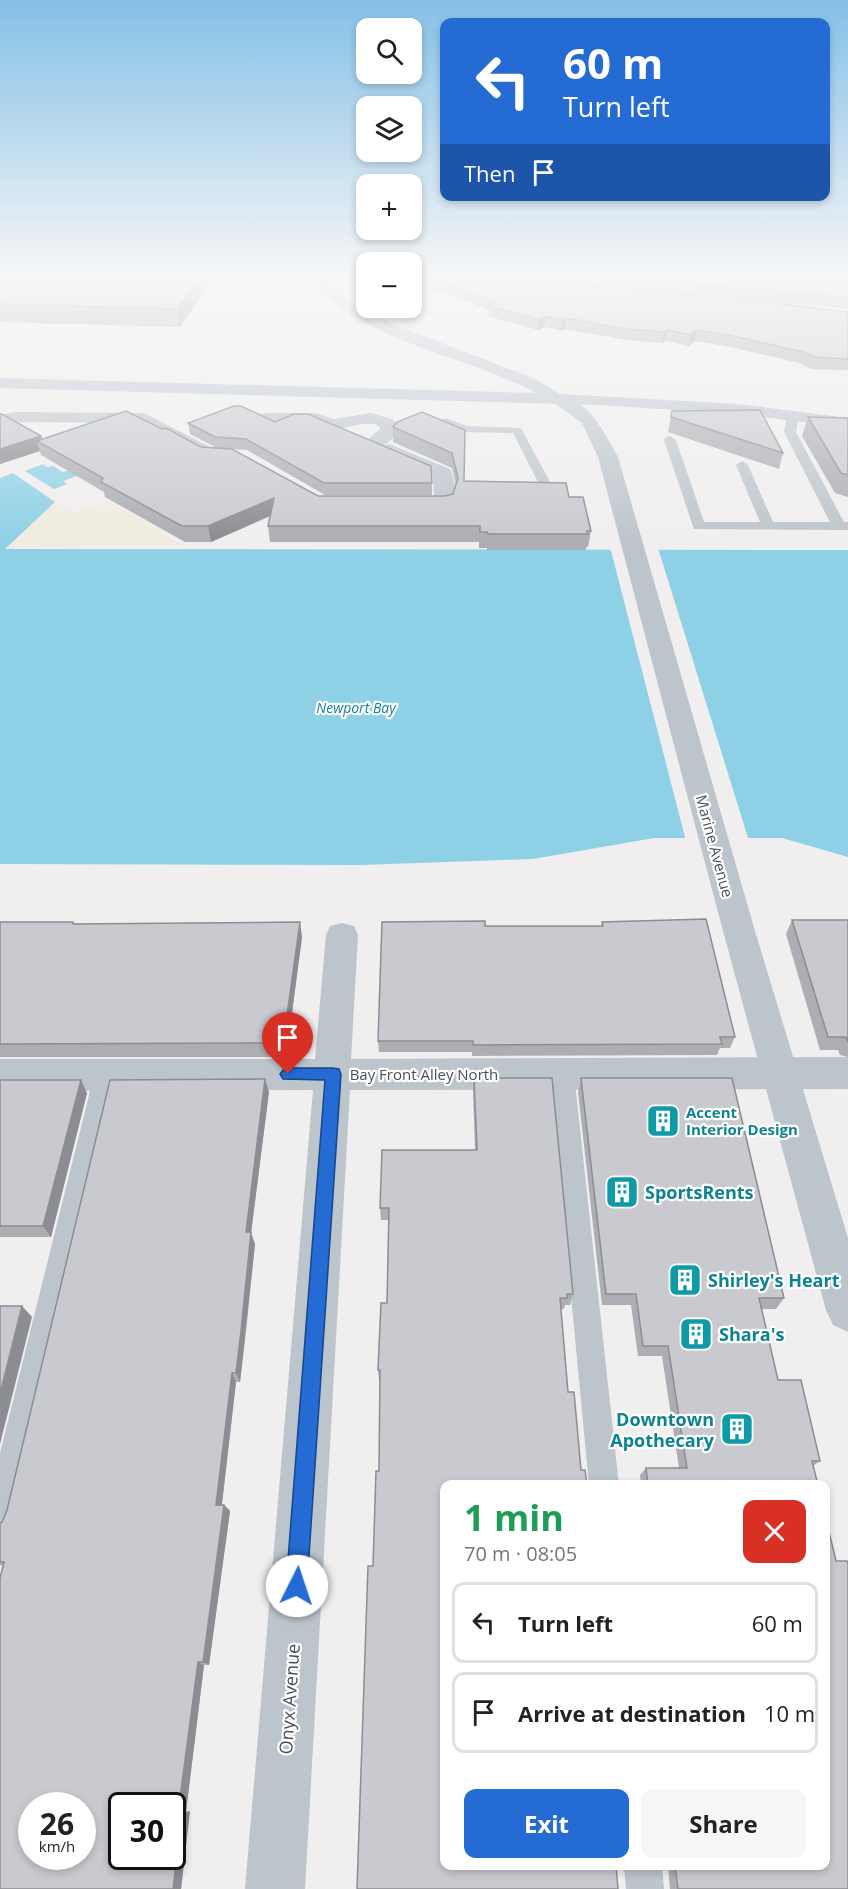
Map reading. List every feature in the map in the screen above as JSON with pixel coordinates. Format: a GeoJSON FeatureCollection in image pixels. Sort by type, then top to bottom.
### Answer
{"type":"FeatureCollection","features":[{"type":"Feature","properties":{"kind":"main road"},"geometry":{"type":"LineString","coordinates":[[366,393],[442,384],[456,376],[458,368]]}},
{"type":"Feature","properties":{"kind":"main road"},"geometry":{"type":"LineString","coordinates":[[499,368],[535,384],[558,399]]}},
{"type":"Feature","properties":{"kind":"main road"},"geometry":{"type":"LineString","coordinates":[[513,368],[552,374]]}},
{"type":"Feature","properties":{"kind":"main road"},"geometry":{"type":"LineString","coordinates":[[0,383],[558,399],[738,409],[848,423]]}},
{"type":"Feature","properties":{"kind":"main road"},"geometry":{"type":"LineString","coordinates":[[592,383],[738,409]]}},
{"type":"Feature","properties":{"kind":"street","name":"Marine Avenue"},"geometry":{"type":"LineString","coordinates":[[558,399],[589,420],[604,447],[848,1310]]}},
{"type":"Feature","properties":{"kind":"street"},"geometry":{"type":"LineString","coordinates":[[0,421],[14,417],[144,418],[212,456],[221,456]]}},
{"type":"Feature","properties":{"kind":"street"},"geometry":{"type":"LineString","coordinates":[[268,418],[315,418],[443,473],[445,503],[388,503]]}},
{"type":"Feature","properties":{"kind":"street","name":"Onyx Avenue"},"geometry":{"type":"LineString","coordinates":[[275,1889],[342,934]]}},
{"type":"Feature","properties":{"kind":"street","name":"Bay Front Alley North"},"geometry":{"type":"LineString","coordinates":[[0,1075],[848,1073]]}},
{"type":"Feature","properties":{"kind":"lane"},"geometry":{"type":"LineString","coordinates":[[670,440],[699,526],[843,526],[790,432],[793,415]]}},
{"type":"Feature","properties":{"kind":"lane"},"geometry":{"type":"LineString","coordinates":[[446,421],[465,429],[518,430],[544,482],[544,488],[510,487]]}},
{"type":"Feature","properties":{"kind":"lane"},"geometry":{"type":"LineString","coordinates":[[742,465],[768,526]]}},
{"type":"Feature","properties":{"kind":"lane"},"geometry":{"type":"LineString","coordinates":[[562,1074],[603,1480]]}},
{"type":"Feature","properties":{"kind":"lane"},"geometry":{"type":"LineString","coordinates":[[0,1516],[106,1075]]}},
{"type":"Feature","properties":{"kind":"lane"},"geometry":{"type":"LineString","coordinates":[[643,1870],[645,1889]]}},
{"type":"Feature","properties":{"kind":"sand"},"geometry":{"type":"Polygon","coordinates":[[[106,501],[144,520],[176,542],[188,546],[6,547],[55,502],[75,514],[106,501]]]}},
{"type":"Feature","properties":{"kind":"water"},"geometry":{"type":"Polygon","coordinates":[[[43,464],[47,467],[53,466],[63,472],[69,470],[79,475],[63,481],[67,484],[54,489],[25,471],[43,464]]]}},
{"type":"Feature","properties":{"kind":"water","name":"Newport Bay"},"geometry":{"type":"Polygon","coordinates":[[[13,473],[55,502],[5,549],[848,550],[848,857],[782,838],[654,838],[533,859],[361,865],[0,864],[0,478],[13,473]]]}},
{"type":"Feature","properties":{"kind":"pier"},"geometry":{"type":"Polygon","coordinates":[[[610,547],[658,548],[749,841],[686,841],[610,547]]]}},
{"type":"Feature","properties":{"kind":"building"},"geometry":{"type":"Polygon","coordinates":[[[234,406],[241,406],[275,422],[294,414],[308,414],[431,466],[432,483],[324,483],[246,439],[215,437],[188,423],[234,406]]]}},
{"type":"Feature","properties":{"kind":"building"},"geometry":{"type":"Polygon","coordinates":[[[760,410],[783,453],[671,417],[672,411],[760,410]]]}},
{"type":"Feature","properties":{"kind":"building"},"geometry":{"type":"Polygon","coordinates":[[[126,411],[162,429],[166,428],[201,447],[232,449],[318,496],[445,496],[453,494],[458,478],[452,453],[393,427],[397,422],[422,412],[465,430],[464,481],[566,483],[569,497],[583,497],[591,531],[587,531],[588,534],[488,534],[480,532],[480,526],[268,526],[274,498],[208,526],[182,526],[101,482],[103,478],[37,441],[126,411]]]}},
{"type":"Feature","properties":{"kind":"building"},"geometry":{"type":"Polygon","coordinates":[[[0,414],[2,414],[41,436],[0,449],[0,414]]]}},
{"type":"Feature","properties":{"kind":"building"},"geometry":{"type":"Polygon","coordinates":[[[808,417],[848,418],[848,475],[841,473],[808,417]]]}},
{"type":"Feature","properties":{"kind":"building"},"geometry":{"type":"Polygon","coordinates":[[[706,919],[735,1037],[720,1037],[722,1044],[473,1045],[473,1041],[378,1041],[382,922],[485,921],[485,926],[603,926],[602,922],[706,919]]]}},
{"type":"Feature","properties":{"kind":"building"},"geometry":{"type":"Polygon","coordinates":[[[792,920],[848,920],[848,1042],[846,1037],[828,1037],[792,920]]]}},
{"type":"Feature","properties":{"kind":"building"},"geometry":{"type":"Polygon","coordinates":[[[0,922],[73,922],[73,924],[300,922],[282,1038],[270,1038],[269,1043],[0,1044],[0,922]]]}},
{"type":"Feature","properties":{"kind":"building"},"geometry":{"type":"Polygon","coordinates":[[[474,1078],[552,1078],[573,1294],[567,1294],[567,1298],[560,1298],[568,1392],[574,1392],[581,1470],[585,1470],[586,1480],[440,1480],[440,1870],[616,1870],[618,1889],[357,1889],[368,1566],[373,1566],[376,1471],[379,1471],[380,1370],[378,1370],[381,1303],[387,1303],[389,1208],[380,1208],[382,1150],[477,1150],[474,1078]]]}},
{"type":"Feature","properties":{"kind":"building"},"geometry":{"type":"Polygon","coordinates":[[[581,1078],[732,1078],[784,1298],[759,1298],[778,1380],[801,1380],[820,1461],[812,1461],[817,1480],[647,1480],[646,1468],[687,1468],[668,1346],[643,1346],[636,1294],[606,1294],[581,1078]]]}},
{"type":"Feature","properties":{"kind":"building"},"geometry":{"type":"Polygon","coordinates":[[[265,1079],[246,1232],[251,1232],[241,1331],[236,1373],[232,1373],[216,1505],[224,1505],[203,1662],[198,1662],[181,1792],[108,1792],[108,1870],[175,1870],[173,1889],[0,1889],[0,1578],[4,1562],[0,1562],[0,1523],[7,1510],[110,1080],[265,1079]]]}},
{"type":"Feature","properties":{"kind":"building"},"geometry":{"type":"Polygon","coordinates":[[[0,1080],[81,1080],[43,1226],[0,1226],[0,1080]]]}},
{"type":"Feature","properties":{"kind":"building"},"geometry":{"type":"Polygon","coordinates":[[[0,1306],[22,1306],[0,1394],[0,1306]]]}},
{"type":"Feature","properties":{"kind":"building"},"geometry":{"type":"Polygon","coordinates":[[[830,1536],[836,1561],[847,1561],[848,1564],[848,1889],[678,1889],[676,1870],[830,1870],[830,1536]]]}},
{"type":"Feature","properties":{"kind":"place","name":"Accent Interior Design"},"geometry":{"type":"Point","coordinates":[663,1121]}},
{"type":"Feature","properties":{"kind":"place","name":"SportsRents"},"geometry":{"type":"Point","coordinates":[622,1192]}},
{"type":"Feature","properties":{"kind":"place","name":"Shirley's Heart"},"geometry":{"type":"Point","coordinates":[685,1280]}},
{"type":"Feature","properties":{"kind":"place","name":"Shara's"},"geometry":{"type":"Point","coordinates":[696,1334]}},
{"type":"Feature","properties":{"kind":"place","name":"Downtown Apothecary"},"geometry":{"type":"Point","coordinates":[737,1429]}},
{"type":"Feature","properties":{"kind":"route"},"geometry":{"type":"LineString","coordinates":[[288,1074],[333,1074],[297,1586]]}}]}
